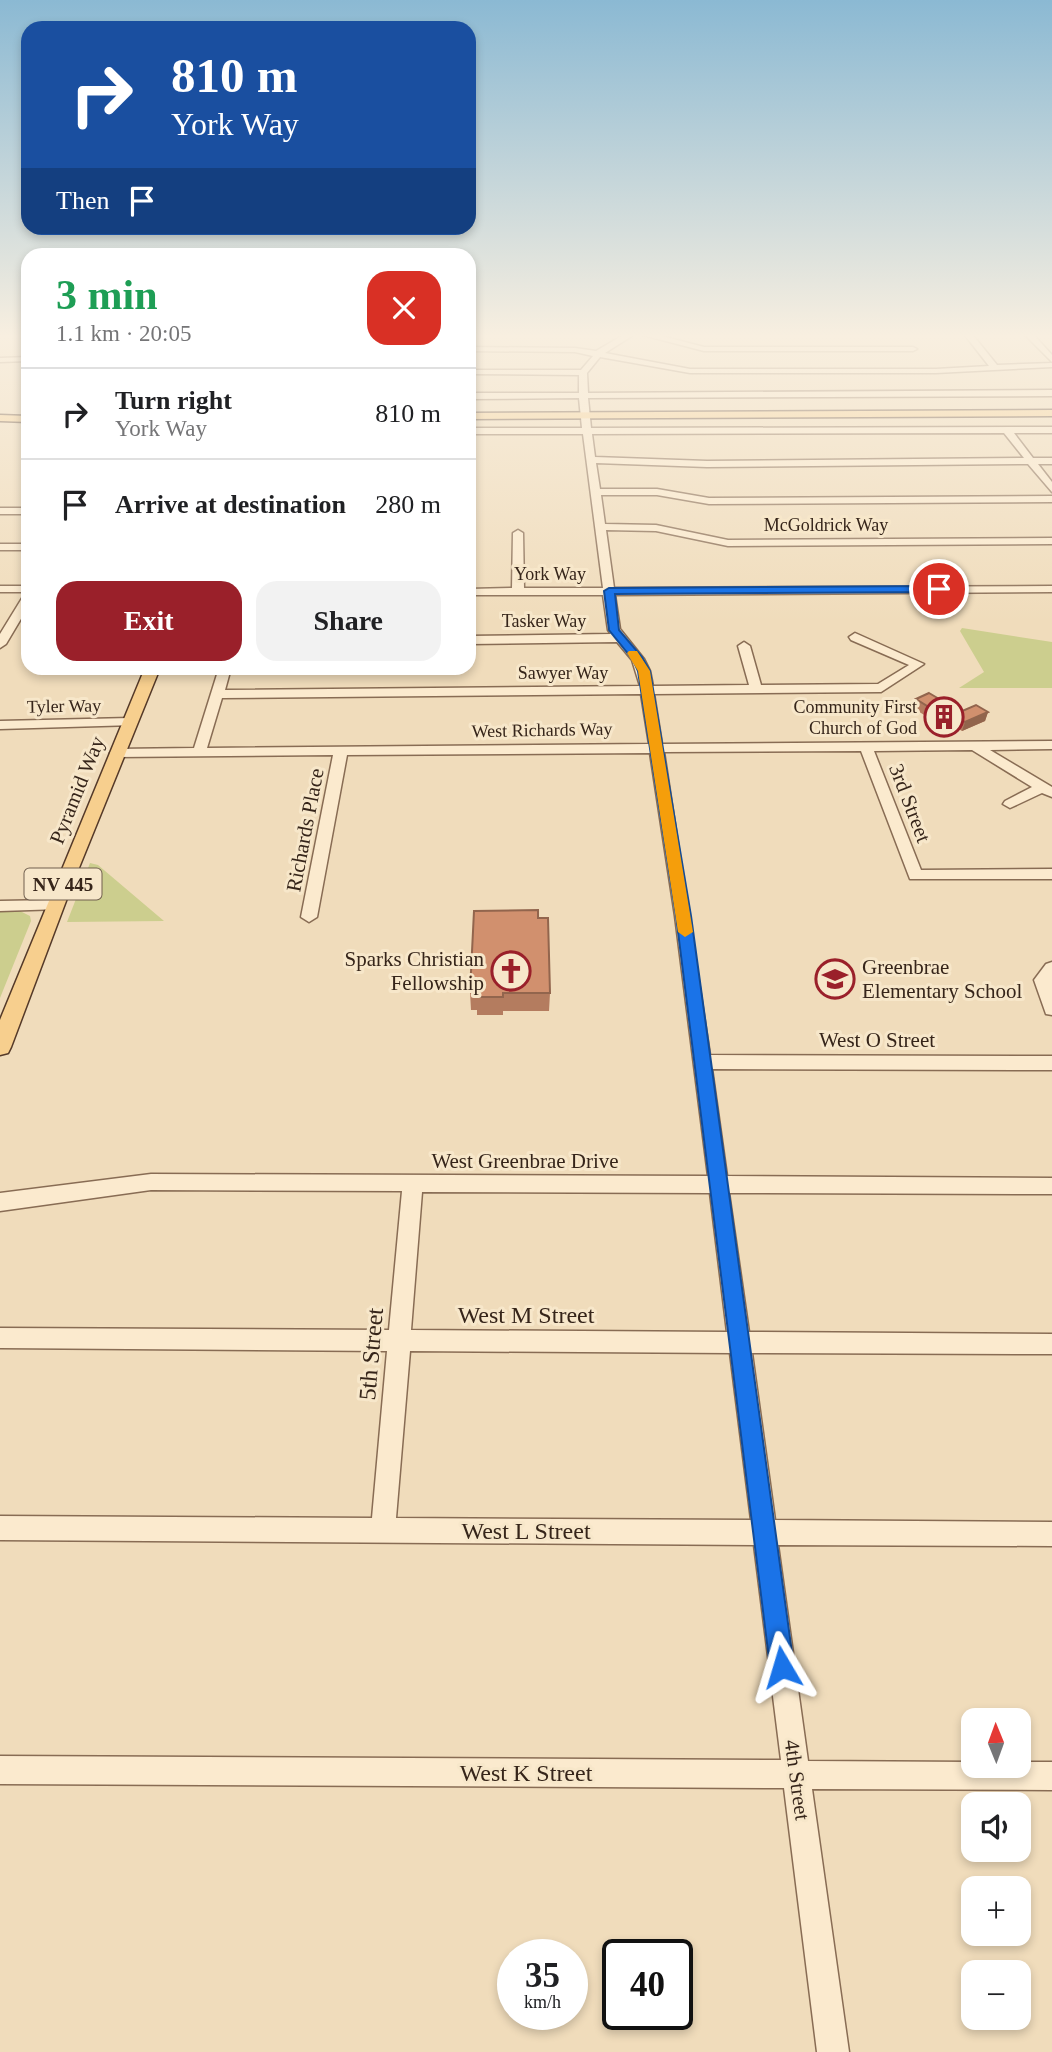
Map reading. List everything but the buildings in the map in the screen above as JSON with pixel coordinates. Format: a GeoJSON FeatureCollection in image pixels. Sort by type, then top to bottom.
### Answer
{"type":"FeatureCollection","features":[{"type":"Feature","properties":{"kind":"main road","name":"Pyramid Way"},"geometry":{"type":"LineString","coordinates":[[0,1047],[55,905],[150,675]]}},
{"type":"Feature","properties":{"kind":"street"},"geometry":{"type":"LineString","coordinates":[[1007,430],[1052,489]]}},
{"type":"Feature","properties":{"kind":"street"},"geometry":{"type":"LineString","coordinates":[[476,431],[1052,430]]}},
{"type":"Feature","properties":{"kind":"street","name":"4th Street"},"geometry":{"type":"LineString","coordinates":[[588,431],[614,630],[642,666],[683,916],[833,2052]]}},
{"type":"Feature","properties":{"kind":"street"},"geometry":{"type":"LineString","coordinates":[[593,460],[654,460],[707,464],[1052,461]]}},
{"type":"Feature","properties":{"kind":"street"},"geometry":{"type":"LineString","coordinates":[[597,492],[657,492],[709,501],[1052,499]]}},
{"type":"Feature","properties":{"kind":"street"},"geometry":{"type":"LineString","coordinates":[[0,512],[21,511]]}},
{"type":"Feature","properties":{"kind":"street","name":"McGoldrick Way"},"geometry":{"type":"LineString","coordinates":[[601,527],[656,528],[690,541],[1052,541]]}},
{"type":"Feature","properties":{"kind":"street"},"geometry":{"type":"LineString","coordinates":[[518,533],[518,592]]}},
{"type":"Feature","properties":{"kind":"street"},"geometry":{"type":"LineString","coordinates":[[0,547],[21,547]]}},
{"type":"Feature","properties":{"kind":"street"},"geometry":{"type":"LineString","coordinates":[[0,589],[21,589]]}},
{"type":"Feature","properties":{"kind":"street","name":"York Way"},"geometry":{"type":"LineString","coordinates":[[476,592],[1052,589]]}},
{"type":"Feature","properties":{"kind":"street"},"geometry":{"type":"LineString","coordinates":[[0,644],[21,609]]}},
{"type":"Feature","properties":{"kind":"street","name":"Sawyer Way"},"geometry":{"type":"LineString","coordinates":[[217,694],[881,688],[918,664],[855,637]]}},
{"type":"Feature","properties":{"kind":"street","name":"Tasker Way"},"geometry":{"type":"LineString","coordinates":[[476,639],[620,638]]}},
{"type":"Feature","properties":{"kind":"street"},"geometry":{"type":"LineString","coordinates":[[744,646],[756,689]]}},
{"type":"Feature","properties":{"kind":"street"},"geometry":{"type":"LineString","coordinates":[[199,753],[223,675]]}},
{"type":"Feature","properties":{"kind":"street","name":"Tyler Way"},"geometry":{"type":"LineString","coordinates":[[0,725],[130,722]]}},
{"type":"Feature","properties":{"kind":"street","name":"West Richards Way"},"geometry":{"type":"LineString","coordinates":[[117,753],[1052,745]]}},
{"type":"Feature","properties":{"kind":"street"},"geometry":{"type":"LineString","coordinates":[[975,746],[1047,790]]}},
{"type":"Feature","properties":{"kind":"street","name":"3rd Street"},"geometry":{"type":"LineString","coordinates":[[866,747],[915,875],[1052,874]]}},
{"type":"Feature","properties":{"kind":"street","name":"Richards Place"},"geometry":{"type":"LineString","coordinates":[[309,917],[341,751]]}},
{"type":"Feature","properties":{"kind":"street"},"geometry":{"type":"LineString","coordinates":[[1010,804],[1047,790]]}},
{"type":"Feature","properties":{"kind":"street"},"geometry":{"type":"LineString","coordinates":[[0,906],[55,905]]}},
{"type":"Feature","properties":{"kind":"street"},"geometry":{"type":"LineString","coordinates":[[1052,968],[1042,980],[1052,1009]]}},
{"type":"Feature","properties":{"kind":"street","name":"West O Street"},"geometry":{"type":"LineString","coordinates":[[702,1062],[1052,1063]]}},
{"type":"Feature","properties":{"kind":"street","name":"West Greenbrae Drive"},"geometry":{"type":"LineString","coordinates":[[0,1202],[151,1182],[1052,1186]]}},
{"type":"Feature","properties":{"kind":"street","name":"5th Street"},"geometry":{"type":"LineString","coordinates":[[383,1530],[413,1183]]}},
{"type":"Feature","properties":{"kind":"street","name":"West M Street"},"geometry":{"type":"LineString","coordinates":[[0,1338],[1052,1344]]}},
{"type":"Feature","properties":{"kind":"street","name":"West L Street"},"geometry":{"type":"LineString","coordinates":[[0,1528],[1052,1534]]}},
{"type":"Feature","properties":{"kind":"street","name":"West K Street"},"geometry":{"type":"LineString","coordinates":[[0,1770],[1052,1776]]}},
{"type":"Feature","properties":{"kind":"green space"},"geometry":{"type":"Polygon","coordinates":[[[962,628],[1052,642],[1052,688],[959,688],[984,672],[960,631],[962,628]]]}},
{"type":"Feature","properties":{"kind":"green space"},"geometry":{"type":"Polygon","coordinates":[[[90,863],[98,865],[164,921],[67,922],[90,863]]]}},
{"type":"Feature","properties":{"kind":"green space"},"geometry":{"type":"Polygon","coordinates":[[[20,911],[30,916],[31,921],[0,998],[0,912],[20,911]]]}},
{"type":"Feature","properties":{"kind":"slow traffic"},"geometry":{"type":"LineString","coordinates":[[633,653],[644,671],[685,932]]}},
{"type":"Feature","properties":{"kind":"place","name":"Community First Church of God"},"geometry":{"type":"Point","coordinates":[944,717]}},
{"type":"Feature","properties":{"kind":"place","name":"Sparks Christian Fellowship"},"geometry":{"type":"Point","coordinates":[511,971]}},
{"type":"Feature","properties":{"kind":"place","name":"Greenbrae Elementary School"},"geometry":{"type":"Point","coordinates":[835,979]}},
{"type":"Feature","properties":{"kind":"route"},"geometry":{"type":"LineString","coordinates":[[782,1667],[683,916],[644,671],[638,659],[614,630],[609,591],[939,589]]}}]}
